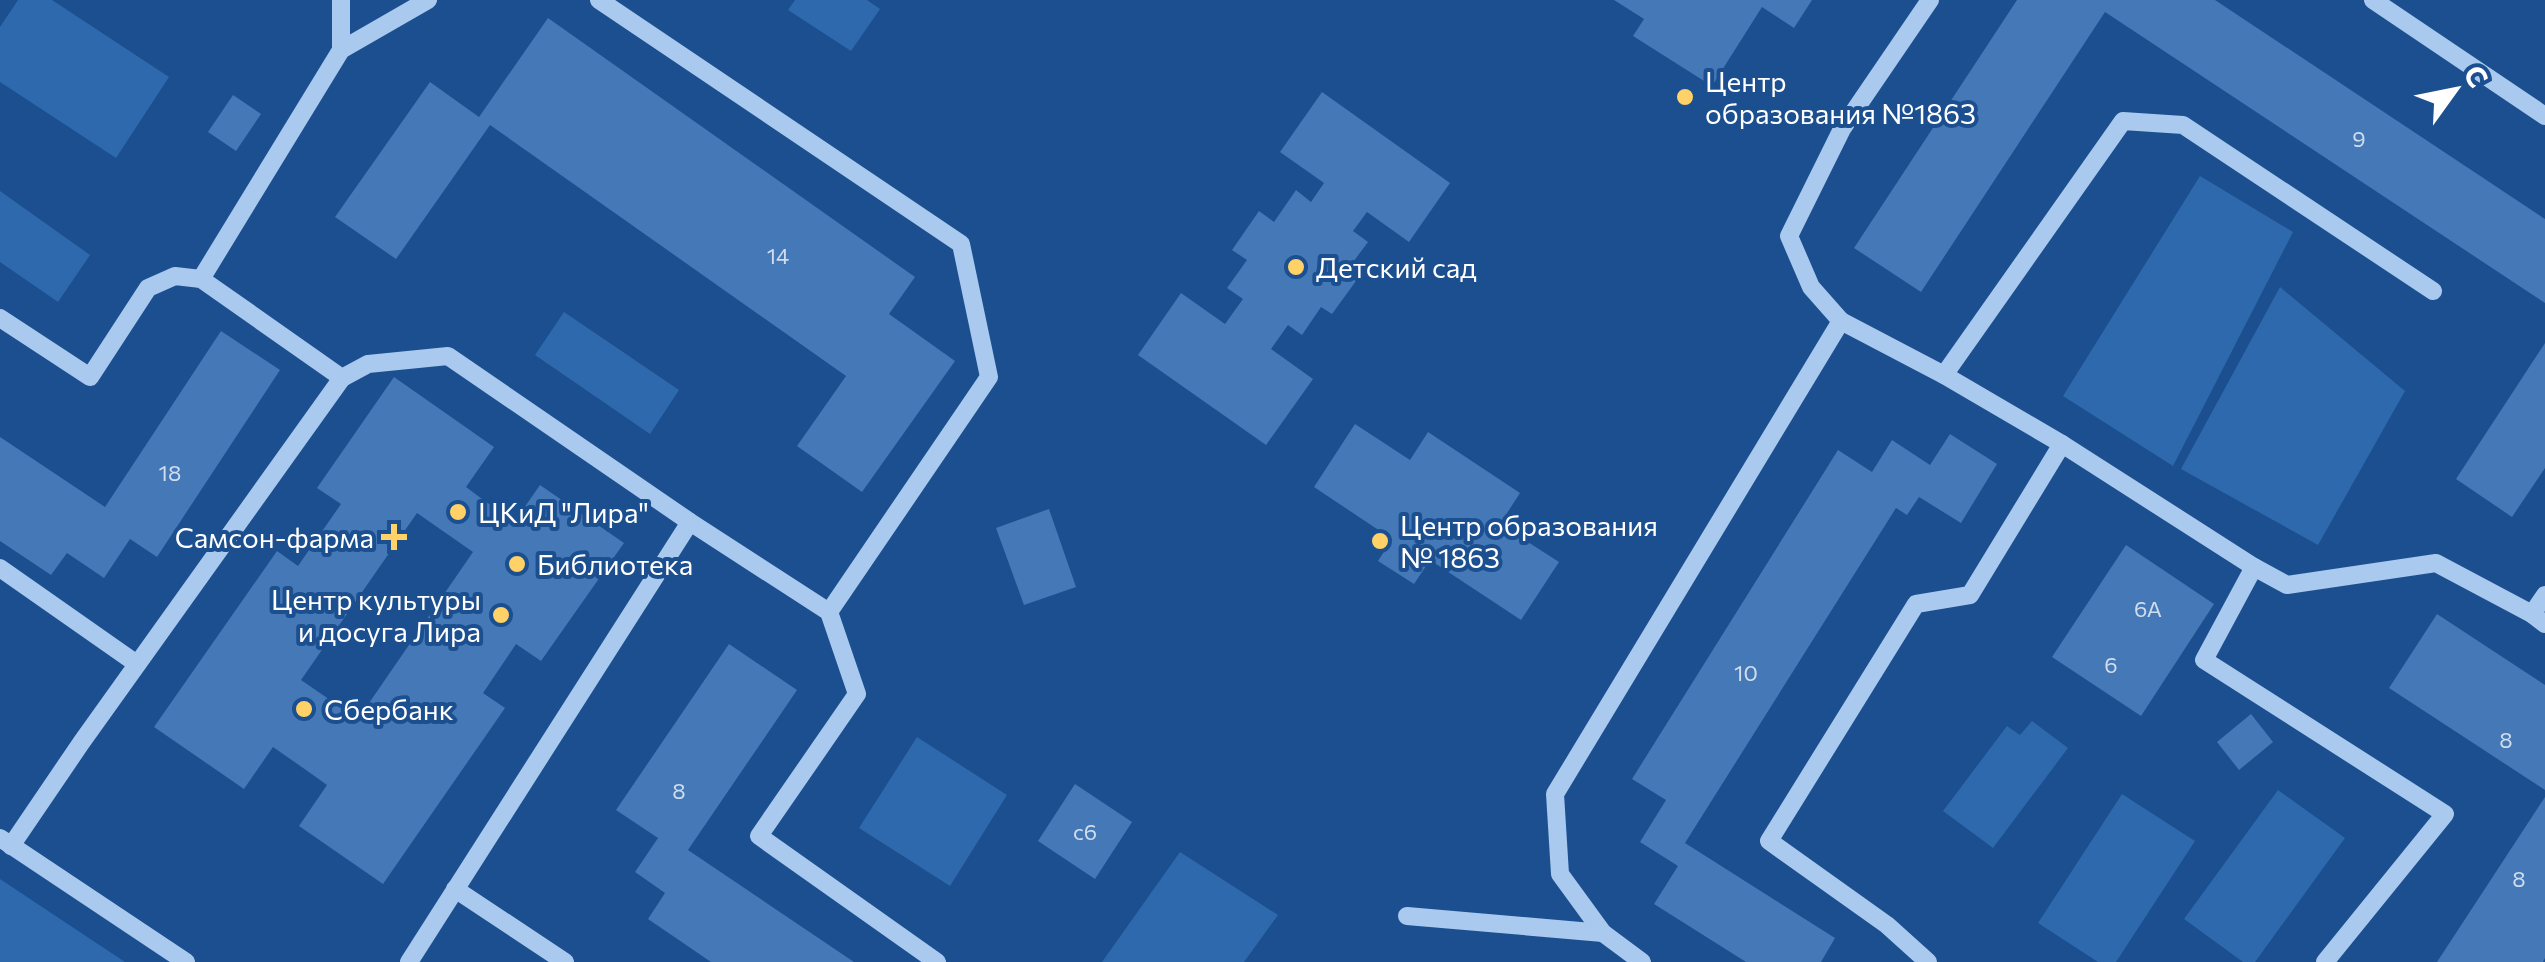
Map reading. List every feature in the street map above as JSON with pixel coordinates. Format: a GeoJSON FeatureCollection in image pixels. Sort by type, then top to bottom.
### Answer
{"type":"FeatureCollection","features":[{"type":"Feature","properties":{"kind":"street"},"geometry":{"type":"LineString","coordinates":[[340,0],[342,50]]}},
{"type":"Feature","properties":{"kind":"street"},"geometry":{"type":"LineString","coordinates":[[205,274],[342,50],[428,0]]}},
{"type":"Feature","properties":{"kind":"street"},"geometry":{"type":"LineString","coordinates":[[599,0],[960,244],[989,377],[829,612]]}},
{"type":"Feature","properties":{"kind":"street"},"geometry":{"type":"LineString","coordinates":[[1930,0],[1842,129],[1789,236],[1811,287],[1841,320],[2062,444],[2286,586],[2436,563],[2539,619],[2545,594]]}},
{"type":"Feature","properties":{"kind":"street"},"geometry":{"type":"LineString","coordinates":[[2374,0],[2545,116]]}},
{"type":"Feature","properties":{"kind":"street"},"geometry":{"type":"LineString","coordinates":[[1944,375],[2123,120],[2183,125],[2432,291]]}},
{"type":"Feature","properties":{"kind":"street"},"geometry":{"type":"LineString","coordinates":[[0,318],[90,377],[148,288],[175,276],[205,274],[342,378]]}},
{"type":"Feature","properties":{"kind":"street"},"geometry":{"type":"LineString","coordinates":[[1642,962],[1602,933],[1560,874],[1554,794],[1841,320]]}},
{"type":"Feature","properties":{"kind":"street"},"geometry":{"type":"LineString","coordinates":[[186,962],[6,842],[342,378],[368,364],[448,356],[829,612],[857,694],[759,836],[937,962]]}},
{"type":"Feature","properties":{"kind":"street"},"geometry":{"type":"LineString","coordinates":[[1928,962],[1888,925],[1769,841],[1916,604],[1970,595],[2062,444]]}},
{"type":"Feature","properties":{"kind":"street"},"geometry":{"type":"LineString","coordinates":[[409,962],[690,522]]}},
{"type":"Feature","properties":{"kind":"street"},"geometry":{"type":"LineString","coordinates":[[2254,567],[2204,660],[2445,814],[2326,962]]}},
{"type":"Feature","properties":{"kind":"street"},"geometry":{"type":"LineString","coordinates":[[0,568],[137,664]]}},
{"type":"Feature","properties":{"kind":"street"},"geometry":{"type":"LineString","coordinates":[[455,889],[564,962]]}},
{"type":"Feature","properties":{"kind":"street"},"geometry":{"type":"LineString","coordinates":[[1407,916],[1602,933]]}},
{"type":"Feature","properties":{"kind":"shaded area"},"geometry":{"type":"Polygon","coordinates":[[[18,0],[52,0],[169,77],[116,158],[0,82],[0,27],[18,0]]]}},
{"type":"Feature","properties":{"kind":"shaded area"},"geometry":{"type":"Polygon","coordinates":[[[795,0],[867,0],[880,9],[851,51],[788,10],[795,0]]]}},
{"type":"Feature","properties":{"kind":"shaded area"},"geometry":{"type":"Polygon","coordinates":[[[2200,176],[2293,232],[2173,466],[2063,396],[2200,176]]]}},
{"type":"Feature","properties":{"kind":"shaded area"},"geometry":{"type":"Polygon","coordinates":[[[0,191],[90,255],[58,302],[0,262],[0,191]]]}},
{"type":"Feature","properties":{"kind":"shaded area"},"geometry":{"type":"Polygon","coordinates":[[[2280,287],[2405,391],[2318,545],[2181,469],[2280,287]]]}},
{"type":"Feature","properties":{"kind":"shaded area"},"geometry":{"type":"Polygon","coordinates":[[[564,312],[679,390],[650,434],[535,355],[564,312]]]}},
{"type":"Feature","properties":{"kind":"shaded area"},"geometry":{"type":"Polygon","coordinates":[[[2032,721],[2068,748],[1993,848],[1943,811],[2007,726],[2020,735],[2032,721]]]}},
{"type":"Feature","properties":{"kind":"shaded area"},"geometry":{"type":"Polygon","coordinates":[[[917,737],[1007,795],[950,886],[859,828],[917,737]]]}},
{"type":"Feature","properties":{"kind":"shaded area"},"geometry":{"type":"Polygon","coordinates":[[[2278,790],[2345,838],[2255,962],[2243,962],[2184,919],[2278,790]]]}},
{"type":"Feature","properties":{"kind":"shaded area"},"geometry":{"type":"Polygon","coordinates":[[[2122,794],[2195,841],[2116,962],[2098,962],[2038,923],[2122,794]]]}},
{"type":"Feature","properties":{"kind":"shaded area"},"geometry":{"type":"Polygon","coordinates":[[[1180,852],[1278,915],[1244,962],[1102,962],[1180,852]]]}},
{"type":"Feature","properties":{"kind":"shaded area"},"geometry":{"type":"Polygon","coordinates":[[[0,879],[125,962],[0,962],[0,879]]]}},
{"type":"Feature","properties":{"kind":"building"},"geometry":{"type":"Polygon","coordinates":[[[1614,0],[1812,0],[1794,28],[1762,7],[1712,86],[1633,36],[1644,19],[1614,0]]]}},
{"type":"Feature","properties":{"kind":"building"},"geometry":{"type":"Polygon","coordinates":[[[2017,0],[2215,0],[2545,219],[2545,303],[2105,12],[1921,292],[1854,248],[2017,0]]]}},
{"type":"Feature","properties":{"kind":"building"},"geometry":{"type":"Polygon","coordinates":[[[548,18],[915,277],[889,314],[955,361],[862,492],[797,446],[846,376],[490,125],[396,259],[335,217],[430,82],[479,117],[548,18]]]}},
{"type":"Feature","properties":{"kind":"building","name":"Детский сад"},"geometry":{"type":"Polygon","coordinates":[[[1322,92],[1450,183],[1409,242],[1367,212],[1353,231],[1368,242],[1345,273],[1356,281],[1332,314],[1321,307],[1302,335],[1288,325],[1271,349],[1313,379],[1266,445],[1138,355],[1181,293],[1225,324],[1243,299],[1227,288],[1247,260],[1232,250],[1259,211],[1274,222],[1296,190],[1311,202],[1324,183],[1280,152],[1322,92]]]}},
{"type":"Feature","properties":{"kind":"building"},"geometry":{"type":"Polygon","coordinates":[[[233,95],[261,114],[236,151],[208,132],[233,95]]]}},
{"type":"Feature","properties":{"kind":"building"},"geometry":{"type":"Polygon","coordinates":[[[221,331],[280,370],[157,557],[130,539],[104,578],[67,553],[51,575],[0,541],[0,437],[105,507],[221,331]]]}},
{"type":"Feature","properties":{"kind":"building"},"geometry":{"type":"Polygon","coordinates":[[[2545,343],[2545,468],[2512,517],[2456,479],[2545,343]]]}},
{"type":"Feature","properties":{"kind":"building","name":"Центр культуры и досуга Лира"},"geometry":{"type":"Polygon","coordinates":[[[394,377],[494,447],[466,487],[486,502],[515,521],[540,485],[624,543],[541,661],[516,644],[483,693],[505,708],[383,884],[299,826],[327,785],[273,747],[244,789],[154,727],[277,551],[298,566],[341,504],[317,488],[394,377]],[[417,513],[301,680],[358,719],[473,552],[417,513]]]}},
{"type":"Feature","properties":{"kind":"building"},"geometry":{"type":"Polygon","coordinates":[[[1355,424],[1410,460],[1428,432],[1520,493],[1500,524],[1559,562],[1521,620],[1430,560],[1414,584],[1378,561],[1392,539],[1314,487],[1355,424]]]}},
{"type":"Feature","properties":{"kind":"building"},"geometry":{"type":"Polygon","coordinates":[[[1950,434],[1997,464],[1961,523],[1919,497],[1907,515],[1896,508],[1685,843],[1835,938],[1821,962],[1746,962],[1654,904],[1678,866],[1640,842],[1666,800],[1632,779],[1838,450],[1872,472],[1892,440],[1930,465],[1950,434]]]}},
{"type":"Feature","properties":{"kind":"building"},"geometry":{"type":"Polygon","coordinates":[[[1049,509],[1076,587],[1024,605],[996,528],[1049,509]]]}},
{"type":"Feature","properties":{"kind":"building"},"geometry":{"type":"Polygon","coordinates":[[[2126,545],[2214,604],[2141,716],[2052,657],[2126,545]]]}},
{"type":"Feature","properties":{"kind":"building"},"geometry":{"type":"Polygon","coordinates":[[[2437,614],[2545,685],[2545,790],[2389,688],[2437,614]]]}},
{"type":"Feature","properties":{"kind":"building"},"geometry":{"type":"Polygon","coordinates":[[[729,644],[797,690],[688,850],[854,962],[711,962],[648,919],[665,893],[635,872],[658,838],[616,810],[729,644]]]}},
{"type":"Feature","properties":{"kind":"building"},"geometry":{"type":"Polygon","coordinates":[[[2251,714],[2273,742],[2239,770],[2217,742],[2251,714]]]}},
{"type":"Feature","properties":{"kind":"building"},"geometry":{"type":"Polygon","coordinates":[[[1075,784],[1132,822],[1095,879],[1038,841],[1075,784]]]}},
{"type":"Feature","properties":{"kind":"building"},"geometry":{"type":"Polygon","coordinates":[[[2545,797],[2543,962],[2437,962],[2545,797]]]}},
{"type":"Feature","properties":{"kind":"place","name":"Центр образования №1863"},"geometry":{"type":"Point","coordinates":[1685,97]}},
{"type":"Feature","properties":{"kind":"place","name":"Детский сад"},"geometry":{"type":"Point","coordinates":[1296,267]}},
{"type":"Feature","properties":{"kind":"place","name":"ЦКиД \"Лира\""},"geometry":{"type":"Point","coordinates":[458,512]}},
{"type":"Feature","properties":{"kind":"place","name":"Самсон-фарма"},"geometry":{"type":"Point","coordinates":[394,537]}},
{"type":"Feature","properties":{"kind":"place","name":"Центр образования № 1863"},"geometry":{"type":"Point","coordinates":[1380,541]}},
{"type":"Feature","properties":{"kind":"place","name":"Библиотека"},"geometry":{"type":"Point","coordinates":[517,564]}},
{"type":"Feature","properties":{"kind":"place","name":"Центр культуры и досуга Лира"},"geometry":{"type":"Point","coordinates":[501,615]}},
{"type":"Feature","properties":{"kind":"place","name":"Сбербанк"},"geometry":{"type":"Point","coordinates":[304,709]}}]}
